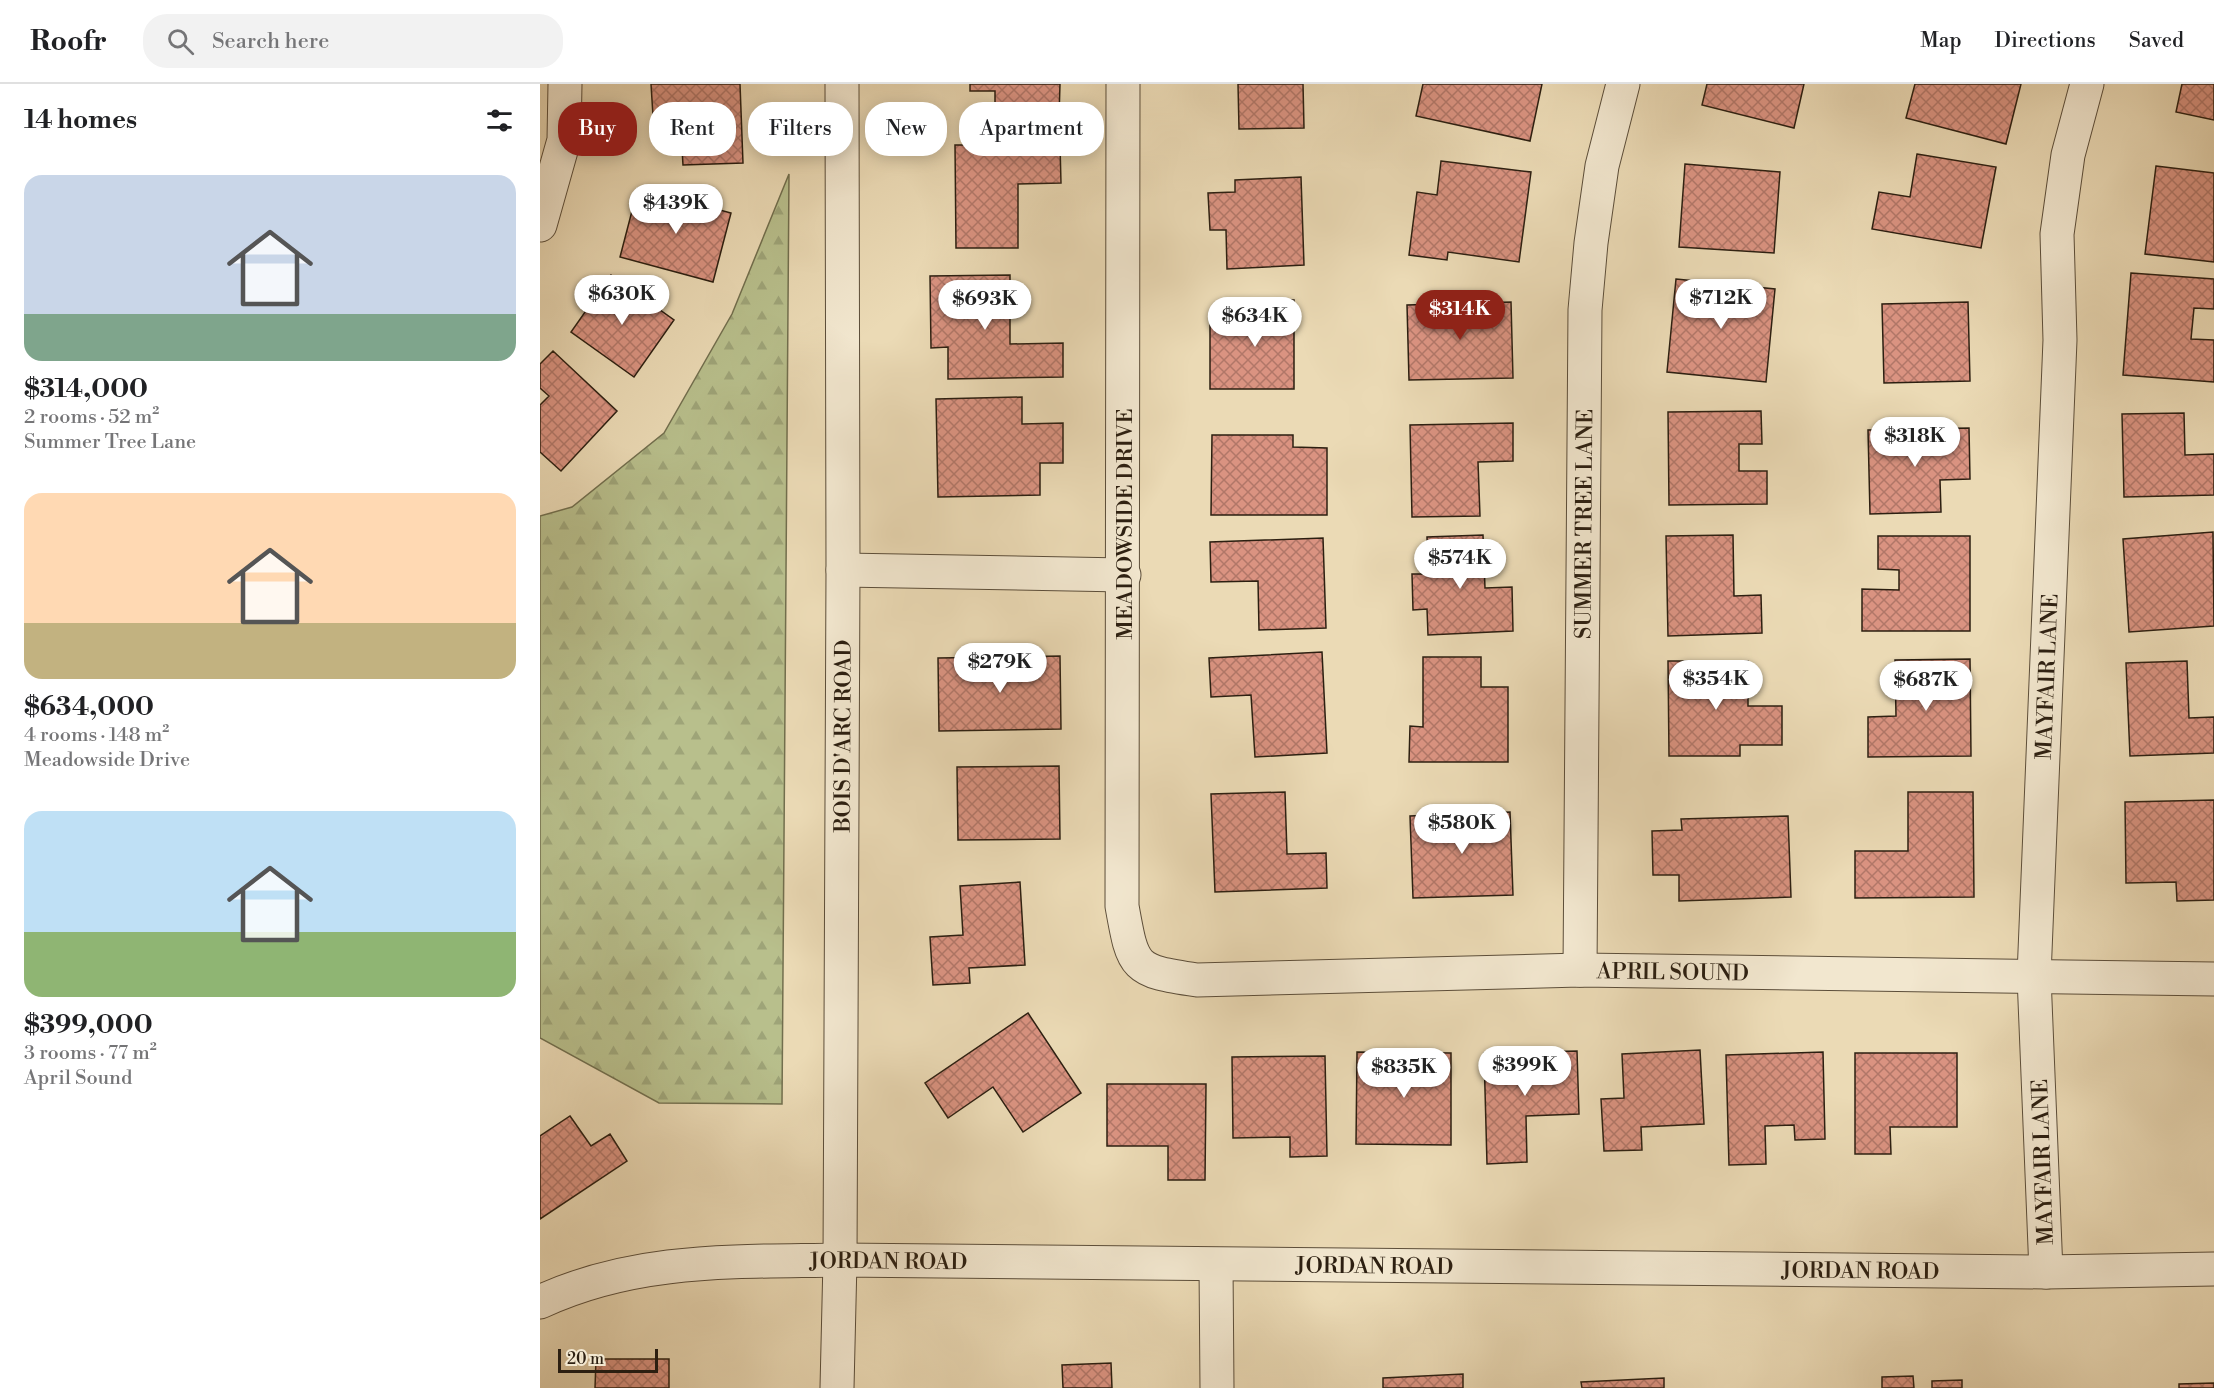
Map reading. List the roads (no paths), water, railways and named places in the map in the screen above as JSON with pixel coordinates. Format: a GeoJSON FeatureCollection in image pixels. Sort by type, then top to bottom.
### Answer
{"type":"FeatureCollection","features":[{"type":"Feature","properties":{"kind":"street"},"geometry":{"type":"LineString","coordinates":[[540,225],[564,140],[566,84]]}},
{"type":"Feature","properties":{"kind":"street","name":"BOIS D'ARC ROAD"},"geometry":{"type":"LineString","coordinates":[[837,1388],[840,1260],[843,570],[842,84]]}},
{"type":"Feature","properties":{"kind":"street","name":"MEADOWSIDE DRIVE"},"geometry":{"type":"LineString","coordinates":[[1123,84],[1122,906],[1129,945],[1137,963]]}},
{"type":"Feature","properties":{"kind":"street","name":"SUMMER TREE LANE"},"geometry":{"type":"LineString","coordinates":[[1580,970],[1585,310],[1591,243],[1602,166],[1623,84]]}},
{"type":"Feature","properties":{"kind":"street","name":"MAYFAIR LANE"},"geometry":{"type":"LineString","coordinates":[[2046,1272],[2034,976],[2060,340],[2057,234],[2068,155],[2087,84]]}},
{"type":"Feature","properties":{"kind":"street"},"geometry":{"type":"LineString","coordinates":[[843,570],[1124,575]]}},
{"type":"Feature","properties":{"kind":"street","name":"APRIL SOUND"},"geometry":{"type":"LineString","coordinates":[[1137,963],[1161,975],[1197,980],[1580,970],[2214,979]]}},
{"type":"Feature","properties":{"kind":"street","name":"JORDAN ROAD"},"geometry":{"type":"LineString","coordinates":[[540,1302],[586,1284],[652,1267],[715,1262],[840,1260],[2046,1272],[2214,1269]]}},
{"type":"Feature","properties":{"kind":"street"},"geometry":{"type":"LineString","coordinates":[[1216,1264],[1216,1388]]}}]}
